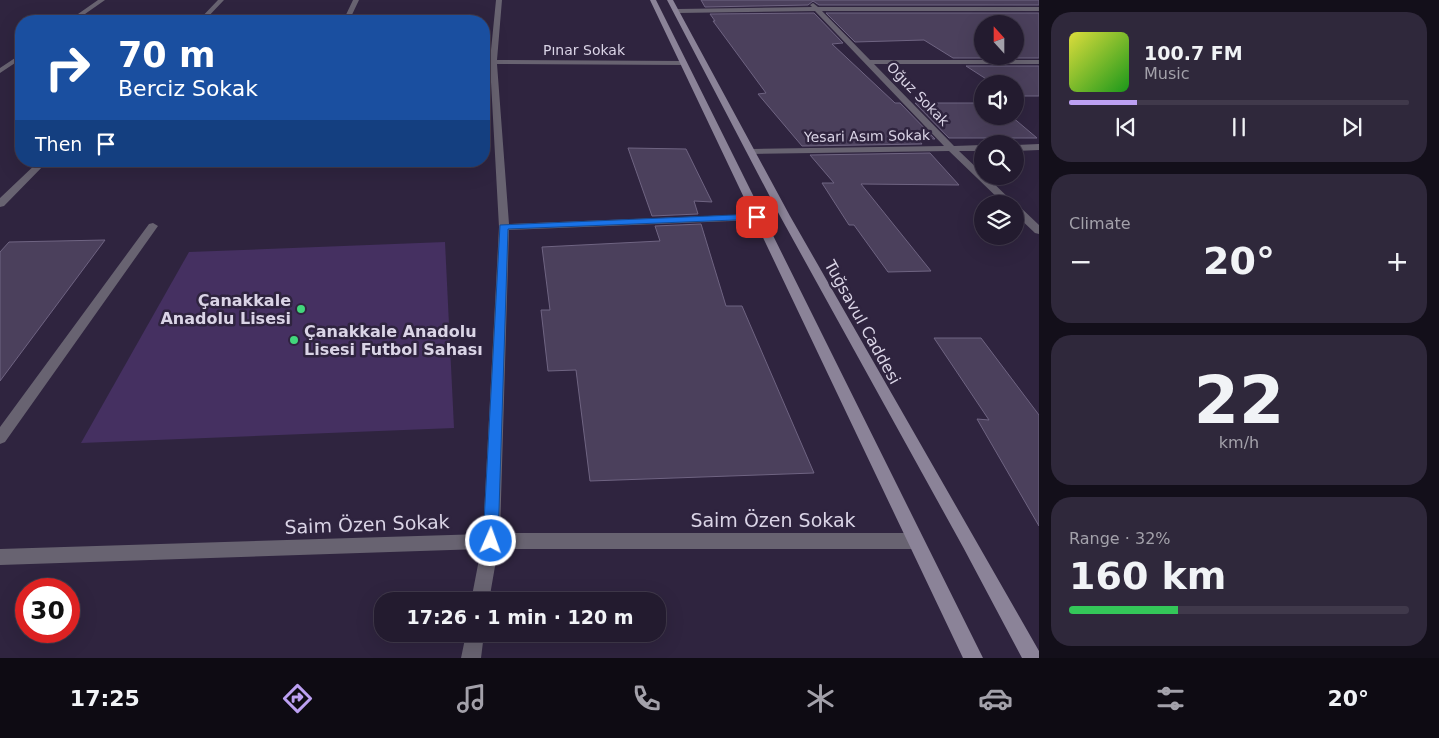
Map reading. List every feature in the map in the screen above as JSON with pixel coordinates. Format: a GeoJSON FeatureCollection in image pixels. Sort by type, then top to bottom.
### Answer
{"type":"FeatureCollection","features":[{"type":"Feature","properties":{"kind":"main road"},"geometry":{"type":"LineString","coordinates":[[653,0],[973,658]]}},
{"type":"Feature","properties":{"kind":"main road","name":"Tuğsavul Caddesi"},"geometry":{"type":"LineString","coordinates":[[673,6],[785,216],[1032,658]]}},
{"type":"Feature","properties":{"kind":"street"},"geometry":{"type":"LineString","coordinates":[[80,15],[102,0]]}},
{"type":"Feature","properties":{"kind":"street"},"geometry":{"type":"LineString","coordinates":[[207,15],[221,0]]}},
{"type":"Feature","properties":{"kind":"street"},"geometry":{"type":"LineString","coordinates":[[349,15],[356,0]]}},
{"type":"Feature","properties":{"kind":"street"},"geometry":{"type":"LineString","coordinates":[[490,51],[499,0]]}},
{"type":"Feature","properties":{"kind":"street","name":"Oğuz Sokak"},"geometry":{"type":"LineString","coordinates":[[808,0],[951,148],[1001,195]]}},
{"type":"Feature","properties":{"kind":"street"},"geometry":{"type":"LineString","coordinates":[[673,6],[816,9],[1039,9]]}},
{"type":"Feature","properties":{"kind":"street"},"geometry":{"type":"LineString","coordinates":[[0,71],[15,62]]}},
{"type":"Feature","properties":{"kind":"street","name":"Pınar Sokak"},"geometry":{"type":"LineString","coordinates":[[490,62],[683,62]]}},
{"type":"Feature","properties":{"kind":"street"},"geometry":{"type":"LineString","coordinates":[[869,62],[1039,62]]}},
{"type":"Feature","properties":{"kind":"street"},"geometry":{"type":"LineString","coordinates":[[482,592],[491,541],[504,227],[490,83]]}},
{"type":"Feature","properties":{"kind":"street"},"geometry":{"type":"LineString","coordinates":[[1024,148],[1039,147]]}},
{"type":"Feature","properties":{"kind":"street","name":"Yesari Asım Sokak"},"geometry":{"type":"LineString","coordinates":[[752,152],[974,148]]}},
{"type":"Feature","properties":{"kind":"street"},"geometry":{"type":"LineString","coordinates":[[0,204],[38,167]]}},
{"type":"Feature","properties":{"kind":"street"},"geometry":{"type":"LineString","coordinates":[[504,227],[757,217]]}},
{"type":"Feature","properties":{"kind":"street"},"geometry":{"type":"LineString","coordinates":[[1024,217],[1039,231]]}},
{"type":"Feature","properties":{"kind":"street"},"geometry":{"type":"LineString","coordinates":[[0,438],[153,226]]}},
{"type":"Feature","properties":{"kind":"street","name":"Saim Özen Sokak"},"geometry":{"type":"LineString","coordinates":[[2,560],[491,541],[915,541]]}},
{"type":"Feature","properties":{"kind":"street"},"geometry":{"type":"LineString","coordinates":[[471,658],[474,642]]}},
{"type":"Feature","properties":{"kind":"shaded area","name":"Çanakkale Anadolu Lisesi Futbol Sahası"},"geometry":{"type":"Polygon","coordinates":[[[445,242],[454,428],[81,443],[189,252],[445,242]]]}},
{"type":"Feature","properties":{"kind":"building"},"geometry":{"type":"Polygon","coordinates":[[[701,0],[1039,0],[1039,5],[819,5],[813,1],[808,5],[705,7],[701,0]]]}},
{"type":"Feature","properties":{"kind":"building"},"geometry":{"type":"Polygon","coordinates":[[[814,13],[843,43],[832,44],[895,103],[900,103],[935,139],[918,139],[922,144],[802,146],[758,94],[766,93],[713,21],[715,21],[710,14],[814,13]]]}},
{"type":"Feature","properties":{"kind":"building"},"geometry":{"type":"Polygon","coordinates":[[[826,13],[1039,13],[1039,58],[1024,58],[1024,15],[974,15],[974,58],[953,58],[924,40],[855,42],[826,13]]]}},
{"type":"Feature","properties":{"kind":"building"},"geometry":{"type":"Polygon","coordinates":[[[966,66],[1039,66],[1039,96],[1024,96],[1024,75],[980,75],[966,66]]]}},
{"type":"Feature","properties":{"kind":"building"},"geometry":{"type":"Polygon","coordinates":[[[915,103],[974,103],[974,125],[1022,125],[1037,138],[1024,138],[1024,135],[974,135],[974,138],[949,138],[915,103]]]}},
{"type":"Feature","properties":{"kind":"building"},"geometry":{"type":"Polygon","coordinates":[[[628,148],[686,149],[712,202],[694,201],[698,214],[652,216],[628,148]]]}},
{"type":"Feature","properties":{"kind":"building"},"geometry":{"type":"Polygon","coordinates":[[[930,153],[959,185],[861,184],[931,271],[888,272],[854,225],[849,225],[822,183],[834,183],[810,155],[930,153]]]}},
{"type":"Feature","properties":{"kind":"building"},"geometry":{"type":"Polygon","coordinates":[[[701,224],[726,306],[742,306],[814,473],[590,481],[576,370],[548,371],[541,310],[550,310],[542,247],[660,241],[655,226],[701,224]]]}},
{"type":"Feature","properties":{"kind":"building"},"geometry":{"type":"Polygon","coordinates":[[[105,240],[0,381],[0,252],[9,242],[105,240]]]}},
{"type":"Feature","properties":{"kind":"building"},"geometry":{"type":"Polygon","coordinates":[[[934,338],[981,338],[1039,415],[1039,526],[977,419],[989,420],[934,338]]]}},
{"type":"Feature","properties":{"kind":"place","name":"Çanakkale Anadolu Lisesi"},"geometry":{"type":"Point","coordinates":[301,309]}},
{"type":"Feature","properties":{"kind":"place","name":"Çanakkale Anadolu Lisesi Futbol Sahası"},"geometry":{"type":"Point","coordinates":[294,340]}},
{"type":"Feature","properties":{"kind":"route"},"geometry":{"type":"LineString","coordinates":[[491,541],[504,227],[757,217]]}}]}
